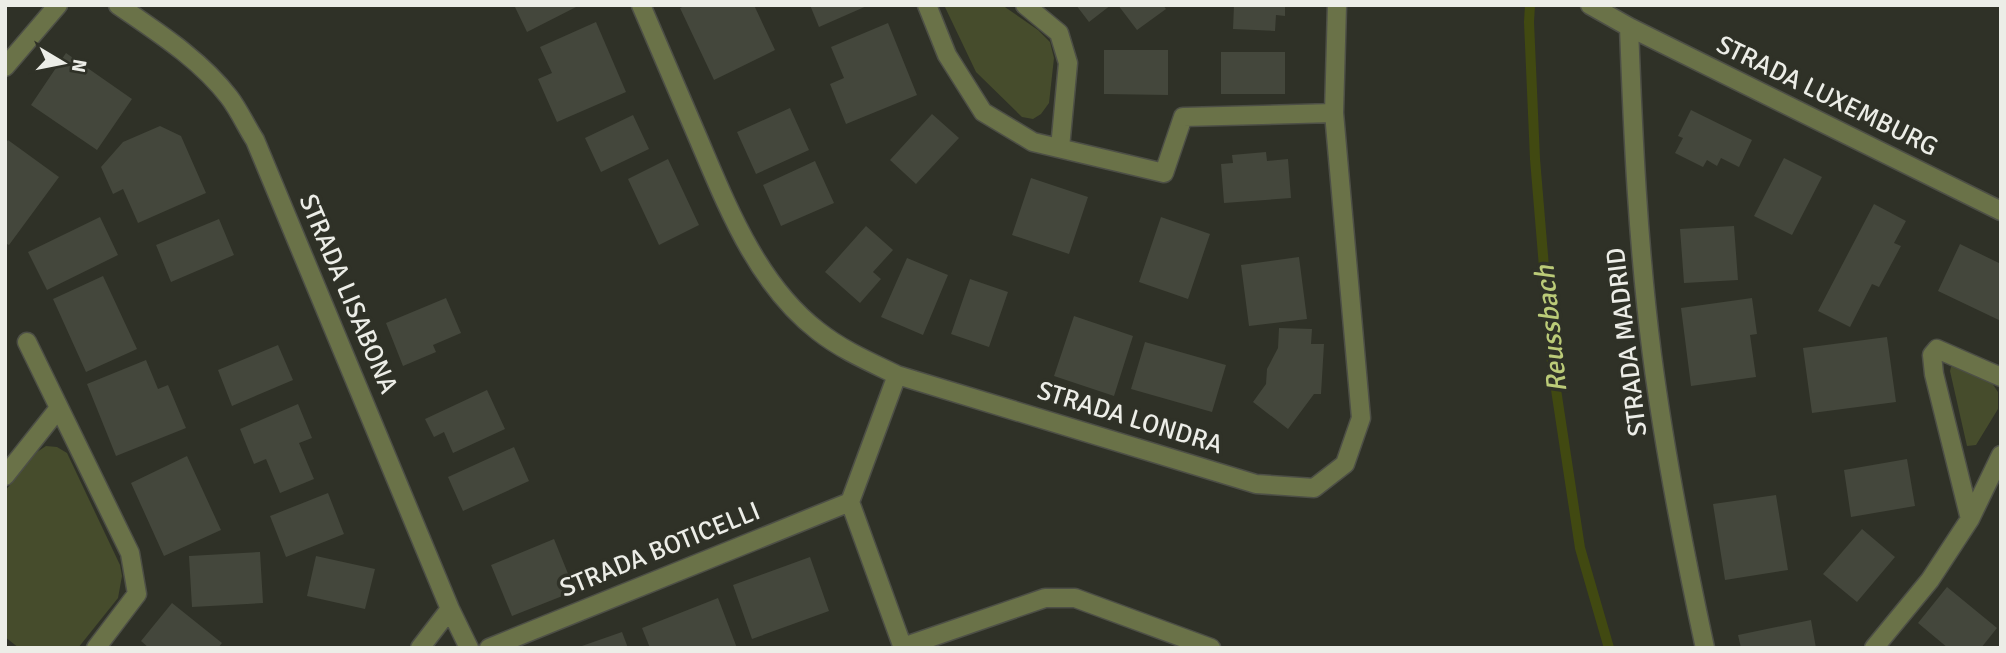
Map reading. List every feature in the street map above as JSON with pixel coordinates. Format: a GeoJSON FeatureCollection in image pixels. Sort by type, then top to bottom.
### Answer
{"type":"FeatureCollection","features":[{"type":"Feature","properties":{"kind":"street"},"geometry":{"type":"LineString","coordinates":[[5,67],[58,5]]}},
{"type":"Feature","properties":{"kind":"street","name":"STRADA LISABONA"},"geometry":{"type":"LineString","coordinates":[[118,5],[202,68],[229,97],[255,140],[450,609],[469,648]]}},
{"type":"Feature","properties":{"kind":"street","name":"STRADA LONDRA"},"geometry":{"type":"LineString","coordinates":[[641,5],[730,212],[763,269],[788,302],[817,331],[855,355],[897,375],[1256,484],[1314,488],[1345,464],[1361,418],[1334,113],[1337,5]]}},
{"type":"Feature","properties":{"kind":"street"},"geometry":{"type":"LineString","coordinates":[[927,5],[947,55],[983,112],[1033,142],[1164,173],[1183,117],[1334,113]]}},
{"type":"Feature","properties":{"kind":"street"},"geometry":{"type":"LineString","coordinates":[[1025,5],[1059,33],[1068,63],[1060,148]]}},
{"type":"Feature","properties":{"kind":"street","name":"STRADA LUXEMBURG"},"geometry":{"type":"LineString","coordinates":[[1590,5],[1629,27],[2001,211]]}},
{"type":"Feature","properties":{"kind":"street","name":"STRADA MADRID"},"geometry":{"type":"LineString","coordinates":[[1629,27],[1634,166],[1652,355],[1679,527],[1705,648]]}},
{"type":"Feature","properties":{"kind":"street"},"geometry":{"type":"LineString","coordinates":[[27,342],[130,554],[137,594],[96,648]]}},
{"type":"Feature","properties":{"kind":"street"},"geometry":{"type":"LineString","coordinates":[[1970,519],[1934,374],[1932,355],[1937,349],[2001,377]]}},
{"type":"Feature","properties":{"kind":"street"},"geometry":{"type":"LineString","coordinates":[[897,375],[850,502],[903,648],[1045,598],[1075,598],[1211,648]]}},
{"type":"Feature","properties":{"kind":"street"},"geometry":{"type":"LineString","coordinates":[[5,477],[60,408]]}},
{"type":"Feature","properties":{"kind":"street"},"geometry":{"type":"LineString","coordinates":[[1874,648],[1930,580],[1970,519],[2001,455]]}},
{"type":"Feature","properties":{"kind":"street","name":"STRADA BOTICELLI"},"geometry":{"type":"LineString","coordinates":[[489,648],[850,502]]}},
{"type":"Feature","properties":{"kind":"street"},"geometry":{"type":"LineString","coordinates":[[420,648],[450,609]]}},
{"type":"Feature","properties":{"kind":"green space"},"geometry":{"type":"Polygon","coordinates":[[[944,5],[1002,5],[1038,30],[1050,42],[1054,58],[1049,103],[1041,114],[1033,119],[1022,117],[976,72],[944,5]]]}},
{"type":"Feature","properties":{"kind":"green space"},"geometry":{"type":"Polygon","coordinates":[[[1956,365],[1992,383],[1998,392],[1998,409],[1976,445],[1967,446],[1950,371],[1951,367],[1956,365]]]}},
{"type":"Feature","properties":{"kind":"green space"},"geometry":{"type":"Polygon","coordinates":[[[46,446],[57,447],[67,453],[120,565],[122,576],[118,598],[78,648],[19,648],[5,637],[5,491],[37,452],[46,446]]]}},
{"type":"Feature","properties":{"kind":"building"},"geometry":{"type":"Polygon","coordinates":[[[514,5],[580,5],[527,32],[514,5]]]}},
{"type":"Feature","properties":{"kind":"building"},"geometry":{"type":"Polygon","coordinates":[[[687,5],[754,5],[775,50],[714,80],[680,8],[687,5]]]}},
{"type":"Feature","properties":{"kind":"building"},"geometry":{"type":"Polygon","coordinates":[[[810,5],[869,5],[819,27],[810,5]]]}},
{"type":"Feature","properties":{"kind":"building"},"geometry":{"type":"Polygon","coordinates":[[[1076,5],[1111,5],[1089,22],[1076,5]]]}},
{"type":"Feature","properties":{"kind":"building"},"geometry":{"type":"Polygon","coordinates":[[[1118,5],[1163,5],[1166,9],[1137,30],[1118,5]]]}},
{"type":"Feature","properties":{"kind":"building"},"geometry":{"type":"Polygon","coordinates":[[[1234,5],[1285,5],[1285,16],[1276,15],[1275,31],[1233,29],[1234,5]]]}},
{"type":"Feature","properties":{"kind":"building"},"geometry":{"type":"Polygon","coordinates":[[[596,22],[626,92],[557,122],[538,79],[552,73],[540,47],[596,22]]]}},
{"type":"Feature","properties":{"kind":"building"},"geometry":{"type":"Polygon","coordinates":[[[888,23],[917,95],[846,124],[830,84],[844,78],[831,47],[888,23]]]}},
{"type":"Feature","properties":{"kind":"building"},"geometry":{"type":"Polygon","coordinates":[[[1104,50],[1168,50],[1168,95],[1104,94],[1104,50]]]}},
{"type":"Feature","properties":{"kind":"building"},"geometry":{"type":"Polygon","coordinates":[[[1221,52],[1285,52],[1285,94],[1221,94],[1221,52]]]}},
{"type":"Feature","properties":{"kind":"building"},"geometry":{"type":"Polygon","coordinates":[[[66,53],[132,99],[97,150],[31,105],[66,53]]]}},
{"type":"Feature","properties":{"kind":"building"},"geometry":{"type":"Polygon","coordinates":[[[790,108],[809,150],[756,174],[737,132],[790,108]]]}},
{"type":"Feature","properties":{"kind":"building"},"geometry":{"type":"Polygon","coordinates":[[[1691,110],[1752,140],[1739,167],[1721,158],[1717,166],[1707,160],[1703,167],[1675,153],[1683,138],[1678,136],[1691,110]]]}},
{"type":"Feature","properties":{"kind":"building"},"geometry":{"type":"Polygon","coordinates":[[[932,114],[959,138],[916,184],[890,160],[932,114]]]}},
{"type":"Feature","properties":{"kind":"building"},"geometry":{"type":"Polygon","coordinates":[[[633,115],[649,149],[601,172],[585,138],[633,115]]]}},
{"type":"Feature","properties":{"kind":"building"},"geometry":{"type":"Polygon","coordinates":[[[160,126],[181,136],[206,193],[138,223],[123,189],[113,194],[101,167],[123,142],[160,126]]]}},
{"type":"Feature","properties":{"kind":"building"},"geometry":{"type":"Polygon","coordinates":[[[8,140],[59,177],[9,245],[5,243],[5,144],[8,140]]]}},
{"type":"Feature","properties":{"kind":"building"},"geometry":{"type":"Polygon","coordinates":[[[1266,152],[1267,161],[1288,159],[1291,198],[1224,203],[1221,164],[1233,163],[1232,155],[1266,152]]]}},
{"type":"Feature","properties":{"kind":"building"},"geometry":{"type":"Polygon","coordinates":[[[1784,158],[1822,177],[1792,235],[1754,216],[1784,158]]]}},
{"type":"Feature","properties":{"kind":"building"},"geometry":{"type":"Polygon","coordinates":[[[668,159],[699,225],[659,245],[628,179],[668,159]]]}},
{"type":"Feature","properties":{"kind":"building"},"geometry":{"type":"Polygon","coordinates":[[[815,161],[834,203],[781,226],[763,185],[815,161]]]}},
{"type":"Feature","properties":{"kind":"building"},"geometry":{"type":"Polygon","coordinates":[[[1031,178],[1088,197],[1069,254],[1012,235],[1031,178]]]}},
{"type":"Feature","properties":{"kind":"building"},"geometry":{"type":"Polygon","coordinates":[[[1874,204],[1906,221],[1894,243],[1901,246],[1879,287],[1872,284],[1850,327],[1818,311],[1874,204]]]}},
{"type":"Feature","properties":{"kind":"building"},"geometry":{"type":"Polygon","coordinates":[[[100,217],[118,255],[47,290],[28,252],[100,217]]]}},
{"type":"Feature","properties":{"kind":"building"},"geometry":{"type":"Polygon","coordinates":[[[1161,217],[1210,234],[1188,299],[1139,282],[1161,217]]]}},
{"type":"Feature","properties":{"kind":"building"},"geometry":{"type":"Polygon","coordinates":[[[219,219],[234,255],[171,282],[156,245],[219,219]]]}},
{"type":"Feature","properties":{"kind":"building"},"geometry":{"type":"Polygon","coordinates":[[[866,226],[893,250],[873,272],[881,279],[860,303],[825,272],[866,226]]]}},
{"type":"Feature","properties":{"kind":"building"},"geometry":{"type":"Polygon","coordinates":[[[1734,226],[1738,280],[1684,283],[1680,229],[1734,226]]]}},
{"type":"Feature","properties":{"kind":"building"},"geometry":{"type":"Polygon","coordinates":[[[1960,244],[2001,264],[2001,321],[1938,291],[1960,244]]]}},
{"type":"Feature","properties":{"kind":"building"},"geometry":{"type":"Polygon","coordinates":[[[1299,257],[1307,319],[1249,326],[1241,265],[1299,257]]]}},
{"type":"Feature","properties":{"kind":"building"},"geometry":{"type":"Polygon","coordinates":[[[907,258],[948,275],[923,335],[881,317],[907,258]]]}},
{"type":"Feature","properties":{"kind":"building"},"geometry":{"type":"Polygon","coordinates":[[[103,276],[137,349],[86,372],[53,299],[103,276]]]}},
{"type":"Feature","properties":{"kind":"building"},"geometry":{"type":"Polygon","coordinates":[[[970,279],[1008,292],[989,347],[951,334],[970,279]]]}},
{"type":"Feature","properties":{"kind":"building"},"geometry":{"type":"Polygon","coordinates":[[[446,298],[461,333],[433,345],[436,352],[403,366],[386,323],[446,298]]]}},
{"type":"Feature","properties":{"kind":"building"},"geometry":{"type":"Polygon","coordinates":[[[1752,298],[1757,334],[1750,335],[1756,377],[1691,386],[1681,308],[1752,298]]]}},
{"type":"Feature","properties":{"kind":"building"},"geometry":{"type":"Polygon","coordinates":[[[1074,316],[1133,336],[1114,396],[1054,376],[1074,316]]]}},
{"type":"Feature","properties":{"kind":"building"},"geometry":{"type":"Polygon","coordinates":[[[1279,328],[1312,329],[1311,344],[1324,344],[1321,394],[1314,394],[1288,429],[1253,402],[1266,384],[1267,369],[1278,348],[1279,328]]]}},
{"type":"Feature","properties":{"kind":"building"},"geometry":{"type":"Polygon","coordinates":[[[1887,337],[1896,402],[1812,413],[1803,348],[1887,337]]]}},
{"type":"Feature","properties":{"kind":"building"},"geometry":{"type":"Polygon","coordinates":[[[1145,342],[1226,365],[1212,412],[1131,389],[1145,342]]]}},
{"type":"Feature","properties":{"kind":"building"},"geometry":{"type":"Polygon","coordinates":[[[278,345],[293,380],[232,406],[218,370],[278,345]]]}},
{"type":"Feature","properties":{"kind":"building"},"geometry":{"type":"Polygon","coordinates":[[[146,360],[158,389],[168,385],[186,428],[116,456],[87,384],[146,360]]]}},
{"type":"Feature","properties":{"kind":"building"},"geometry":{"type":"Polygon","coordinates":[[[487,390],[505,429],[453,453],[444,432],[434,437],[425,419],[487,390]]]}},
{"type":"Feature","properties":{"kind":"building"},"geometry":{"type":"Polygon","coordinates":[[[298,404],[312,438],[299,443],[314,479],[280,493],[266,459],[254,464],[240,429],[298,404]]]}},
{"type":"Feature","properties":{"kind":"building"},"geometry":{"type":"Polygon","coordinates":[[[514,447],[529,481],[463,511],[448,477],[514,447]]]}},
{"type":"Feature","properties":{"kind":"building"},"geometry":{"type":"Polygon","coordinates":[[[187,456],[221,530],[164,556],[131,483],[187,456]]]}},
{"type":"Feature","properties":{"kind":"building"},"geometry":{"type":"Polygon","coordinates":[[[1907,459],[1915,506],[1851,517],[1844,470],[1907,459]]]}},
{"type":"Feature","properties":{"kind":"building"},"geometry":{"type":"Polygon","coordinates":[[[328,493],[344,534],[286,557],[270,516],[328,493]]]}},
{"type":"Feature","properties":{"kind":"building"},"geometry":{"type":"Polygon","coordinates":[[[1776,495],[1788,570],[1725,580],[1713,504],[1776,495]]]}},
{"type":"Feature","properties":{"kind":"building"},"geometry":{"type":"Polygon","coordinates":[[[1862,529],[1895,557],[1857,602],[1823,574],[1862,529]]]}},
{"type":"Feature","properties":{"kind":"building"},"geometry":{"type":"Polygon","coordinates":[[[554,539],[575,591],[512,616],[491,565],[554,539]]]}},
{"type":"Feature","properties":{"kind":"building"},"geometry":{"type":"Polygon","coordinates":[[[260,552],[263,603],[192,607],[189,556],[260,552]]]}},
{"type":"Feature","properties":{"kind":"building"},"geometry":{"type":"Polygon","coordinates":[[[316,556],[375,569],[365,609],[307,596],[316,556]]]}},
{"type":"Feature","properties":{"kind":"building"},"geometry":{"type":"Polygon","coordinates":[[[810,557],[829,611],[752,639],[733,585],[810,557]]]}},
{"type":"Feature","properties":{"kind":"building"},"geometry":{"type":"Polygon","coordinates":[[[1947,587],[1997,628],[1981,648],[1948,648],[1918,623],[1947,587]]]}},
{"type":"Feature","properties":{"kind":"building"},"geometry":{"type":"Polygon","coordinates":[[[718,598],[737,648],[650,648],[642,628],[718,598]]]}},
{"type":"Feature","properties":{"kind":"building"},"geometry":{"type":"Polygon","coordinates":[[[172,603],[222,643],[218,648],[149,648],[141,641],[172,603]]]}},
{"type":"Feature","properties":{"kind":"building"},"geometry":{"type":"Polygon","coordinates":[[[1811,620],[1816,648],[1741,648],[1738,635],[1811,620]]]}},
{"type":"Feature","properties":{"kind":"building"},"geometry":{"type":"Polygon","coordinates":[[[622,632],[628,648],[579,648],[579,647],[622,632]]]}},
{"type":"Feature","properties":{"kind":"waterway","name":"Reussbach"},"geometry":{"type":"LineString","coordinates":[[1530,5],[1535,159],[1552,363],[1580,548],[1609,648]]}}]}
